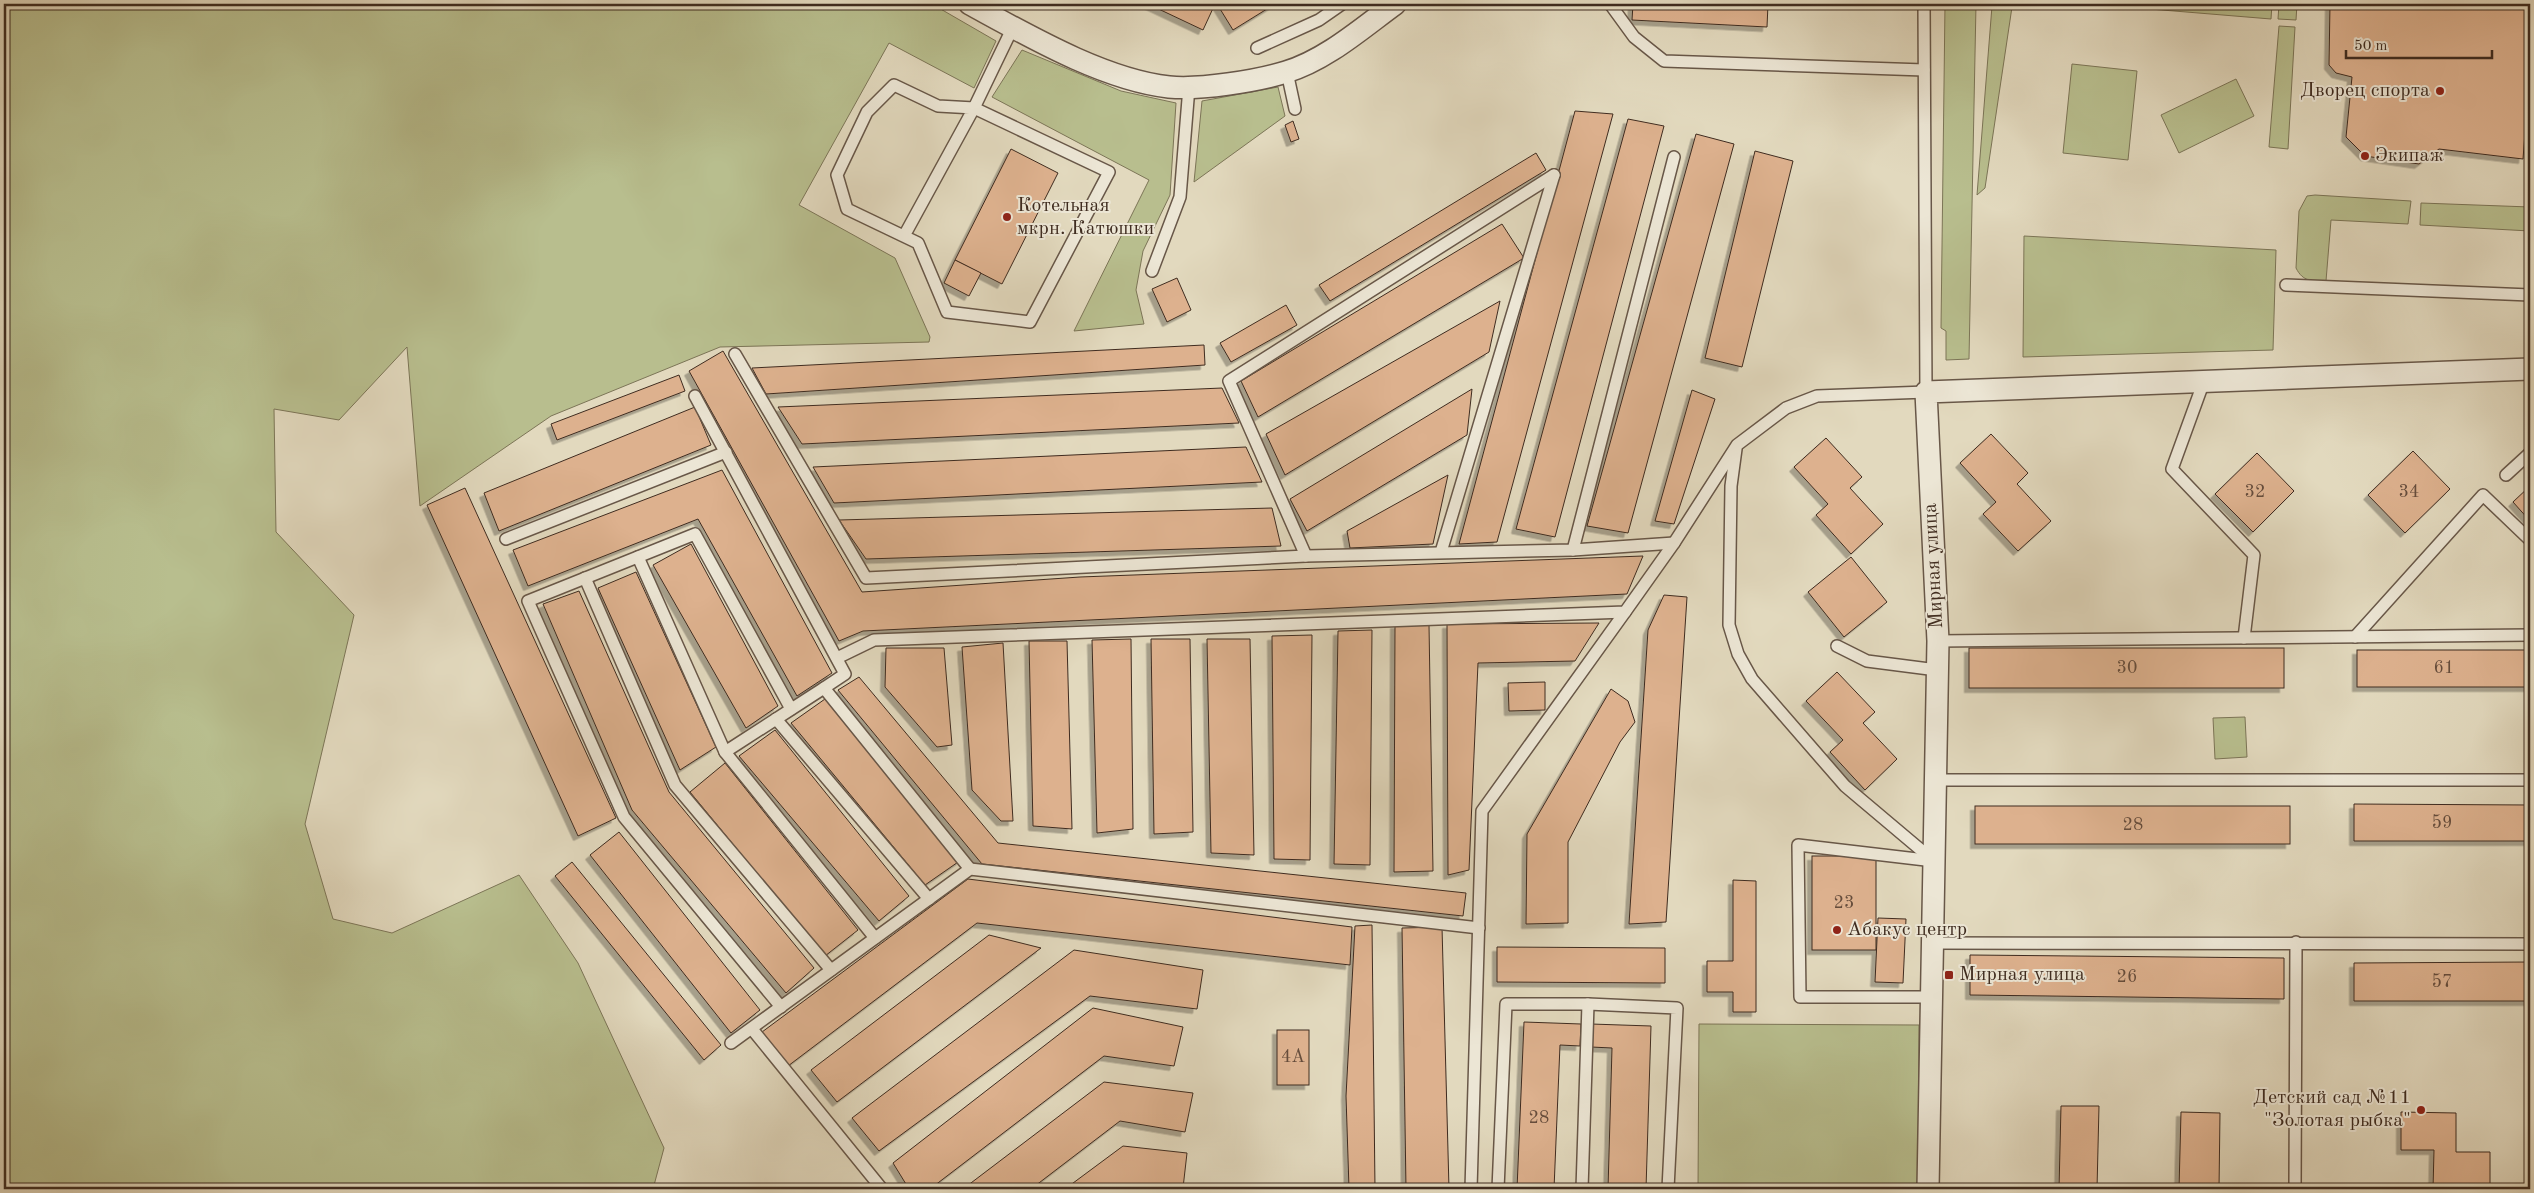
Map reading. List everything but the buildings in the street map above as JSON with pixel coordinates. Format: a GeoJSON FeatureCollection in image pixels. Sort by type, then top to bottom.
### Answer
{"type":"FeatureCollection","features":[{"type":"Feature","properties":{"kind":"street"},"geometry":{"type":"LineString","coordinates":[[970,4],[1014,28],[1096,67],[1133,79],[1169,87],[1227,83],[1286,72],[1337,47],[1395,4]]}},
{"type":"Feature","properties":{"kind":"street"},"geometry":{"type":"LineString","coordinates":[[1926,392],[2530,369]]}},
{"type":"Feature","properties":{"kind":"street","name":"Мирная улица"},"geometry":{"type":"LineString","coordinates":[[1926,392],[1938,641],[1928,1189]]}},
{"type":"Feature","properties":{"kind":"lane"},"geometry":{"type":"LineString","coordinates":[[1257,48],[1319,20],[1342,4]]}},
{"type":"Feature","properties":{"kind":"lane"},"geometry":{"type":"LineString","coordinates":[[1610,4],[1634,37],[1664,61],[1924,70]]}},
{"type":"Feature","properties":{"kind":"lane"},"geometry":{"type":"LineString","coordinates":[[1471,1189],[1482,811],[1674,543],[1737,445],[1786,408],[1817,396],[1926,392],[1924,4]]}},
{"type":"Feature","properties":{"kind":"lane"},"geometry":{"type":"LineString","coordinates":[[904,236],[974,108],[1014,28]]}},
{"type":"Feature","properties":{"kind":"lane"},"geometry":{"type":"LineString","coordinates":[[1286,72],[1296,109]]}},
{"type":"Feature","properties":{"kind":"lane"},"geometry":{"type":"LineString","coordinates":[[894,85],[938,106],[974,108],[1109,172],[1030,322],[947,312],[918,243],[846,209],[837,175],[867,112],[894,85]]}},
{"type":"Feature","properties":{"kind":"lane"},"geometry":{"type":"LineString","coordinates":[[1152,271],[1180,197],[1189,87]]}},
{"type":"Feature","properties":{"kind":"lane"},"geometry":{"type":"LineString","coordinates":[[1573,550],[1674,157]]}},
{"type":"Feature","properties":{"kind":"lane"},"geometry":{"type":"LineString","coordinates":[[1306,556],[1229,381],[1554,175],[1441,552]]}},
{"type":"Feature","properties":{"kind":"lane"},"geometry":{"type":"LineString","coordinates":[[2286,285],[2530,295]]}},
{"type":"Feature","properties":{"kind":"lane"},"geometry":{"type":"LineString","coordinates":[[735,354],[866,578],[1306,556],[1573,550],[1674,543]]}},
{"type":"Feature","properties":{"kind":"lane"},"geometry":{"type":"LineString","coordinates":[[2204,381],[2172,469],[2254,555],[2244,638]]}},
{"type":"Feature","properties":{"kind":"lane"},"geometry":{"type":"LineString","coordinates":[[695,396],[845,674],[725,752]]}},
{"type":"Feature","properties":{"kind":"lane"},"geometry":{"type":"LineString","coordinates":[[1737,445],[1731,486],[1729,625],[1738,654],[1752,679],[1845,786],[1934,861]]}},
{"type":"Feature","properties":{"kind":"lane"},"geometry":{"type":"LineString","coordinates":[[506,539],[726,452]]}},
{"type":"Feature","properties":{"kind":"lane"},"geometry":{"type":"LineString","coordinates":[[2506,475],[2530,453]]}},
{"type":"Feature","properties":{"kind":"lane"},"geometry":{"type":"LineString","coordinates":[[2355,637],[2483,495],[2530,540]]}},
{"type":"Feature","properties":{"kind":"lane"},"geometry":{"type":"LineString","coordinates":[[781,1007],[624,817],[528,601],[695,534],[791,709]]}},
{"type":"Feature","properties":{"kind":"lane"},"geometry":{"type":"LineString","coordinates":[[638,557],[725,752],[875,938]]}},
{"type":"Feature","properties":{"kind":"lane"},"geometry":{"type":"LineString","coordinates":[[585,578],[675,785],[831,970]]}},
{"type":"Feature","properties":{"kind":"lane"},"geometry":{"type":"LineString","coordinates":[[837,658],[874,640],[1625,612]]}},
{"type":"Feature","properties":{"kind":"lane"},"geometry":{"type":"LineString","coordinates":[[1938,641],[2530,635]]}},
{"type":"Feature","properties":{"kind":"lane"},"geometry":{"type":"LineString","coordinates":[[1837,646],[1867,661],[1937,670]]}},
{"type":"Feature","properties":{"kind":"lane"},"geometry":{"type":"LineString","coordinates":[[824,688],[970,869]]}},
{"type":"Feature","properties":{"kind":"lane"},"geometry":{"type":"LineString","coordinates":[[776,719],[929,899]]}},
{"type":"Feature","properties":{"kind":"lane"},"geometry":{"type":"LineString","coordinates":[[1936,780],[2530,780]]}},
{"type":"Feature","properties":{"kind":"lane"},"geometry":{"type":"LineString","coordinates":[[1932,996],[1800,997],[1798,845],[1934,861]]}},
{"type":"Feature","properties":{"kind":"lane"},"geometry":{"type":"LineString","coordinates":[[731,1043],[970,869],[1479,928]]}},
{"type":"Feature","properties":{"kind":"lane"},"geometry":{"type":"LineString","coordinates":[[1933,943],[2296,942],[2530,944]]}},
{"type":"Feature","properties":{"kind":"lane"},"geometry":{"type":"LineString","coordinates":[[2295,1189],[2296,942]]}},
{"type":"Feature","properties":{"kind":"lane"},"geometry":{"type":"LineString","coordinates":[[1498,1189],[1506,1004],[1588,1004],[1677,1008],[1668,1189]]}},
{"type":"Feature","properties":{"kind":"lane"},"geometry":{"type":"LineString","coordinates":[[1582,1189],[1588,1004]]}},
{"type":"Feature","properties":{"kind":"lane"},"geometry":{"type":"LineString","coordinates":[[752,1029],[882,1189]]}},
{"type":"Feature","properties":{"kind":"green space"},"geometry":{"type":"Polygon","coordinates":[[[4,4],[932,4],[996,41],[974,88],[889,43],[799,205],[895,258],[930,337],[929,342],[720,347],[551,416],[420,506],[407,347],[339,420],[274,409],[276,532],[354,615],[305,824],[333,919],[392,933],[519,875],[578,963],[664,1148],[653,1189],[4,1189],[4,4]]]}},
{"type":"Feature","properties":{"kind":"green space"},"geometry":{"type":"Polygon","coordinates":[[[1945,4],[1976,4],[1969,359],[1946,360],[1946,331],[1941,328],[1945,4]]]}},
{"type":"Feature","properties":{"kind":"green space"},"geometry":{"type":"Polygon","coordinates":[[[2150,4],[2272,4],[2271,19],[2150,9],[2150,4]]]}},
{"type":"Feature","properties":{"kind":"green space"},"geometry":{"type":"Polygon","coordinates":[[[2279,4],[2297,4],[2296,20],[2278,19],[2279,4]]]}},
{"type":"Feature","properties":{"kind":"green space"},"geometry":{"type":"Polygon","coordinates":[[[1992,6],[2012,7],[1985,188],[1977,195],[1992,6]]]}},
{"type":"Feature","properties":{"kind":"green space"},"geometry":{"type":"Polygon","coordinates":[[[2279,26],[2295,27],[2288,149],[2269,147],[2279,26]]]}},
{"type":"Feature","properties":{"kind":"green space"},"geometry":{"type":"Polygon","coordinates":[[[1022,50],[1121,91],[1176,103],[1170,195],[1143,251],[1136,290],[1144,324],[1074,331],[1149,180],[992,97],[1022,50]]]}},
{"type":"Feature","properties":{"kind":"green space"},"geometry":{"type":"Polygon","coordinates":[[[2072,64],[2137,71],[2128,160],[2063,153],[2072,64]]]}},
{"type":"Feature","properties":{"kind":"green space"},"geometry":{"type":"Polygon","coordinates":[[[2236,79],[2254,116],[2179,153],[2161,115],[2236,79]]]}},
{"type":"Feature","properties":{"kind":"green space"},"geometry":{"type":"Polygon","coordinates":[[[1278,87],[1285,116],[1194,182],[1202,101],[1278,87]]]}},
{"type":"Feature","properties":{"kind":"green space"},"geometry":{"type":"Polygon","coordinates":[[[2307,196],[2411,201],[2408,224],[2331,220],[2326,281],[2308,280],[2296,268],[2299,211],[2307,196]]]}},
{"type":"Feature","properties":{"kind":"green space"},"geometry":{"type":"Polygon","coordinates":[[[2421,203],[2530,207],[2530,231],[2420,225],[2421,203]]]}},
{"type":"Feature","properties":{"kind":"green space"},"geometry":{"type":"Polygon","coordinates":[[[2024,236],[2276,250],[2273,350],[2023,357],[2024,236]]]}},
{"type":"Feature","properties":{"kind":"green space"},"geometry":{"type":"Polygon","coordinates":[[[2245,717],[2247,757],[2215,759],[2213,718],[2245,717]]]}},
{"type":"Feature","properties":{"kind":"green space"},"geometry":{"type":"Polygon","coordinates":[[[1699,1024],[1919,1025],[1918,1189],[1698,1189],[1699,1024]]]}},
{"type":"Feature","properties":{"kind":"place","name":"Дворец спорта"},"geometry":{"type":"Point","coordinates":[2440,91]}},
{"type":"Feature","properties":{"kind":"place","name":"Экипаж"},"geometry":{"type":"Point","coordinates":[2365,156]}},
{"type":"Feature","properties":{"kind":"place","name":"Котельная мкрн. Катюшки"},"geometry":{"type":"Point","coordinates":[1007,217]}},
{"type":"Feature","properties":{"kind":"place","name":"Абакус центр"},"geometry":{"type":"Point","coordinates":[1837,930]}},
{"type":"Feature","properties":{"kind":"place","name":"Мирная улица"},"geometry":{"type":"Point","coordinates":[1949,975]}},
{"type":"Feature","properties":{"kind":"place","name":"Детский сад №11 \"Золотая рыбка\""},"geometry":{"type":"Point","coordinates":[2421,1110]}}]}
